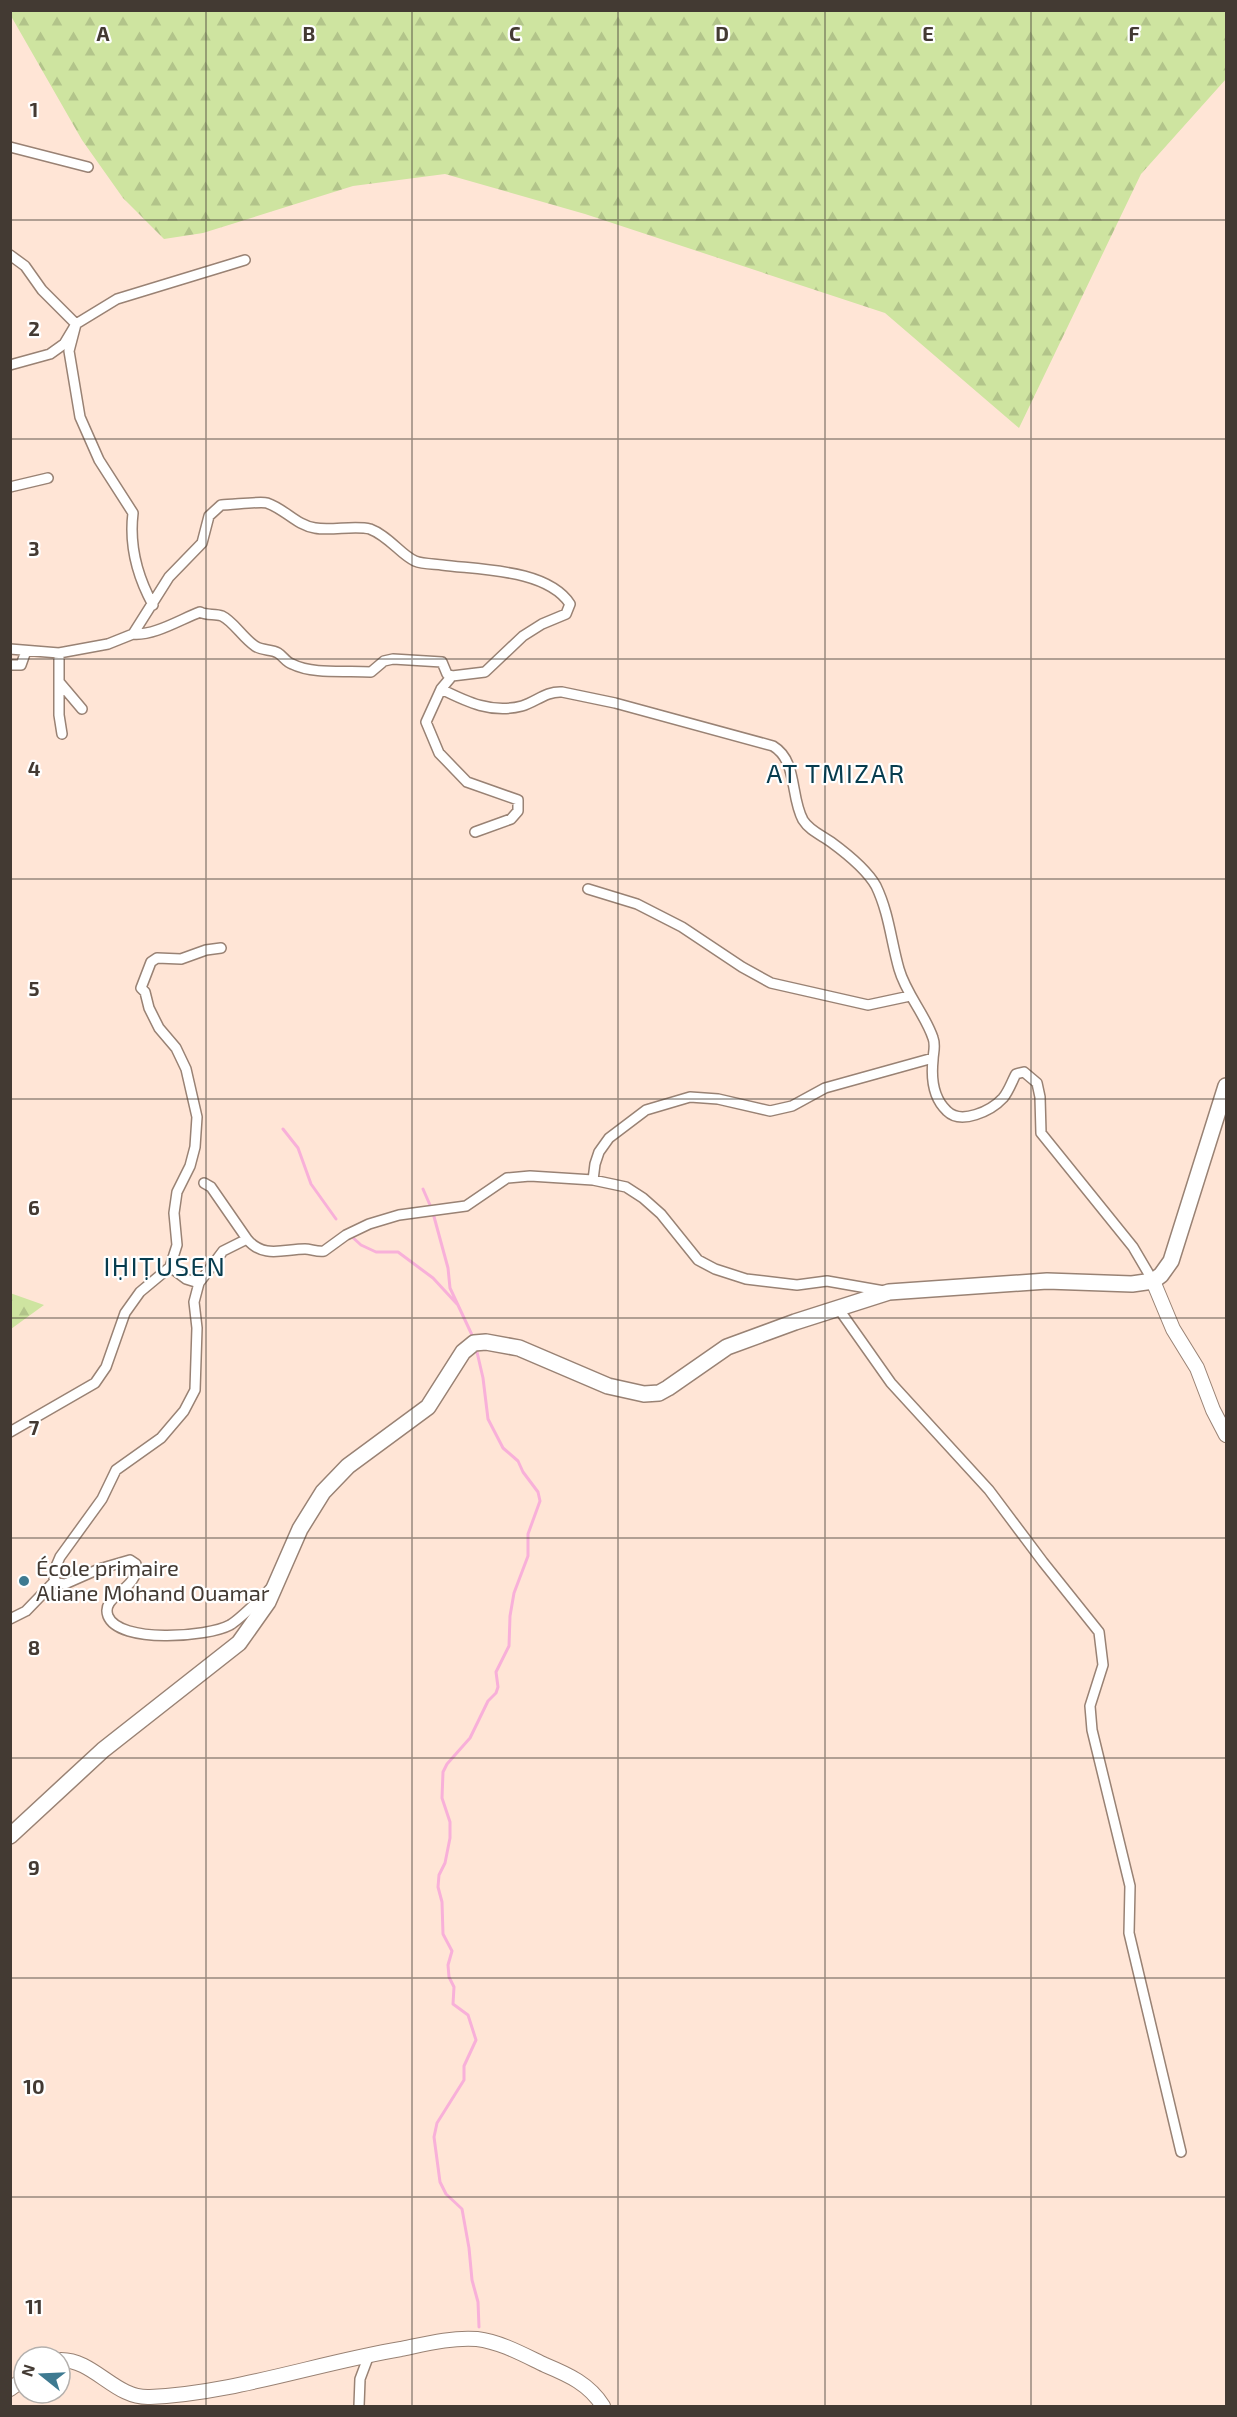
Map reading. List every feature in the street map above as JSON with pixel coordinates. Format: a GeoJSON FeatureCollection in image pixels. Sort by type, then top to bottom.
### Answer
{"type":"FeatureCollection","features":[{"type":"Feature","properties":{"kind":"main road"},"geometry":{"type":"LineString","coordinates":[[10,1836],[103,1750],[238,1643],[268,1602],[300,1529],[323,1492],[348,1467],[428,1407],[462,1352],[474,1344],[486,1342],[519,1348],[608,1386],[644,1394],[659,1393],[727,1347],[890,1292],[1047,1281],[1132,1284],[1153,1281],[1161,1275],[1171,1261],[1227,1086]]}},
{"type":"Feature","properties":{"kind":"main road"},"geometry":{"type":"LineString","coordinates":[[1153,1281],[1173,1329],[1197,1368],[1213,1410],[1227,1435]]}},
{"type":"Feature","properties":{"kind":"main road"},"geometry":{"type":"LineString","coordinates":[[72,2360],[76,2360],[121,2390],[147,2398],[218,2388],[369,2355],[451,2340],[478,2339],[505,2347],[579,2380],[597,2396],[603,2406]]}},
{"type":"Feature","properties":{"kind":"street"},"geometry":{"type":"LineString","coordinates":[[10,147],[88,167]]}},
{"type":"Feature","properties":{"kind":"street"},"geometry":{"type":"LineString","coordinates":[[10,255],[25,266],[42,290],[76,324]]}},
{"type":"Feature","properties":{"kind":"street"},"geometry":{"type":"LineString","coordinates":[[10,365],[50,354],[64,344],[76,324],[117,299],[245,260]]}},
{"type":"Feature","properties":{"kind":"street"},"geometry":{"type":"LineString","coordinates":[[76,324],[69,351],[80,417],[99,460],[134,513],[131,533],[133,552],[153,606]]}},
{"type":"Feature","properties":{"kind":"street"},"geometry":{"type":"LineString","coordinates":[[10,488],[48,478]]}},
{"type":"Feature","properties":{"kind":"street"},"geometry":{"type":"LineString","coordinates":[[10,650],[59,653],[108,644],[133,634],[142,635],[154,632],[168,624],[185,621],[200,612],[203,615],[221,615],[254,645],[278,653],[292,664],[310,668],[371,672],[384,661],[412,659],[442,662],[447,674],[452,676],[485,672],[523,636],[542,624],[566,614],[570,604],[564,595],[536,579],[414,561],[390,540],[368,529],[317,528],[300,525],[283,510],[264,502],[241,506],[221,505],[209,516],[202,543],[169,578],[133,634]]}},
{"type":"Feature","properties":{"kind":"street"},"geometry":{"type":"LineString","coordinates":[[10,666],[21,665],[26,651]]}},
{"type":"Feature","properties":{"kind":"street"},"geometry":{"type":"LineString","coordinates":[[59,653],[59,715],[62,734]]}},
{"type":"Feature","properties":{"kind":"street"},"geometry":{"type":"LineString","coordinates":[[452,676],[441,689],[426,722],[439,753],[467,782],[518,800],[518,811],[511,819],[476,832]]}},
{"type":"Feature","properties":{"kind":"street"},"geometry":{"type":"LineString","coordinates":[[60,683],[82,709]]}},
{"type":"Feature","properties":{"kind":"street"},"geometry":{"type":"LineString","coordinates":[[441,689],[469,703],[488,708],[522,706],[553,692],[561,692],[637,709],[773,746],[781,751],[787,762],[802,819],[810,828],[856,863],[874,883],[889,922],[899,969],[910,996],[933,1038],[935,1050],[933,1084],[938,1099],[946,1111],[955,1117],[968,1117],[992,1107],[1004,1097],[1016,1074],[1023,1072],[1033,1078],[1037,1083],[1040,1097],[1041,1133],[1133,1247],[1153,1281]]}},
{"type":"Feature","properties":{"kind":"street"},"geometry":{"type":"LineString","coordinates":[[588,889],[637,904],[682,927],[742,967],[771,983],[868,1005],[910,996]]}},
{"type":"Feature","properties":{"kind":"street"},"geometry":{"type":"LineString","coordinates":[[10,1432],[95,1383],[106,1367],[125,1313],[140,1292],[170,1267],[177,1245],[174,1213],[177,1192],[190,1166],[195,1147],[197,1117],[186,1068],[176,1048],[159,1028],[149,1008],[145,992],[141,988],[151,963],[157,958],[181,959],[206,950],[221,948]]}},
{"type":"Feature","properties":{"kind":"street"},"geometry":{"type":"LineString","coordinates":[[593,1180],[599,1152],[609,1138],[646,1110],[690,1097],[718,1099],[770,1111],[792,1106],[825,1088],[933,1058]]}},
{"type":"Feature","properties":{"kind":"street"},"geometry":{"type":"LineString","coordinates":[[204,1183],[211,1186],[252,1245],[262,1251],[283,1253],[308,1249],[324,1251],[346,1235],[369,1224],[399,1215],[466,1206],[507,1178],[530,1176],[593,1180],[626,1187],[643,1198],[661,1214],[698,1260],[715,1269],[746,1279],[797,1285],[827,1281],[890,1292]]}},
{"type":"Feature","properties":{"kind":"street"},"geometry":{"type":"LineString","coordinates":[[10,1619],[26,1611],[55,1581],[54,1571],[60,1557],[102,1499],[116,1470],[161,1438],[184,1411],[195,1390],[197,1328],[194,1302],[199,1283],[223,1251],[247,1239]]}},
{"type":"Feature","properties":{"kind":"street"},"geometry":{"type":"LineString","coordinates":[[170,1267],[186,1279],[199,1283]]}},
{"type":"Feature","properties":{"kind":"street"},"geometry":{"type":"LineString","coordinates":[[838,1308],[891,1383],[989,1490],[1099,1632],[1103,1665],[1090,1706],[1092,1730],[1130,1886],[1129,1933],[1181,2152]]}},
{"type":"Feature","properties":{"kind":"street"},"geometry":{"type":"LineString","coordinates":[[55,1581],[65,1584],[99,1569],[130,1560],[136,1564],[137,1573],[134,1580],[113,1598],[107,1607],[108,1615],[114,1624],[123,1630],[156,1635],[208,1631],[230,1624],[280,1577]]}},
{"type":"Feature","properties":{"kind":"street"},"geometry":{"type":"LineString","coordinates":[[359,2406],[360,2379],[369,2355]]}},
{"type":"Feature","properties":{"kind":"green space"},"geometry":{"type":"Polygon","coordinates":[[[10,11],[1226,11],[1226,79],[1141,174],[1019,428],[885,313],[585,214],[445,174],[353,186],[203,233],[164,239],[123,198],[82,140],[10,11]]]}},
{"type":"Feature","properties":{"kind":"green space"},"geometry":{"type":"Polygon","coordinates":[[[10,1293],[44,1305],[10,1329],[10,1293]]]}},
{"type":"Feature","properties":{"kind":"waterway"},"geometry":{"type":"LineString","coordinates":[[283,1129],[298,1148],[311,1184],[336,1219]]}},
{"type":"Feature","properties":{"kind":"waterway"},"geometry":{"type":"LineString","coordinates":[[423,1189],[430,1205]]}},
{"type":"Feature","properties":{"kind":"waterway"},"geometry":{"type":"LineString","coordinates":[[433,1213],[448,1268],[450,1288],[472,1335]]}},
{"type":"Feature","properties":{"kind":"waterway"},"geometry":{"type":"LineString","coordinates":[[350,1235],[361,1245],[376,1252],[398,1252],[433,1278],[457,1304]]}},
{"type":"Feature","properties":{"kind":"waterway"},"geometry":{"type":"LineString","coordinates":[[477,1352],[488,1419],[503,1448],[518,1461],[538,1492],[540,1501],[528,1534],[528,1556],[514,1593],[510,1616],[509,1646],[496,1672],[498,1687],[496,1693],[488,1701],[470,1738],[447,1764],[443,1772],[442,1798],[450,1822],[450,1838],[445,1863],[439,1875],[438,1887],[442,1902],[443,1934],[452,1951],[448,1965],[449,1977],[454,1987],[453,2004],[468,2015],[476,2040],[464,2066],[464,2080],[437,2123],[434,2137],[440,2182],[446,2194],[462,2209],[472,2280],[478,2302],[479,2327]]}},
{"type":"Feature","properties":{"kind":"place","name":"École primaire Aliane Mohand Ouamar"},"geometry":{"type":"Point","coordinates":[24,1581]}},
{"type":"Feature","properties":{"kind":"district","name":"AT TMIZAR"},"geometry":{"type":"Point","coordinates":[836,774]}},
{"type":"Feature","properties":{"kind":"district","name":"IḤIṬUSEN"},"geometry":{"type":"Point","coordinates":[165,1267]}}]}
